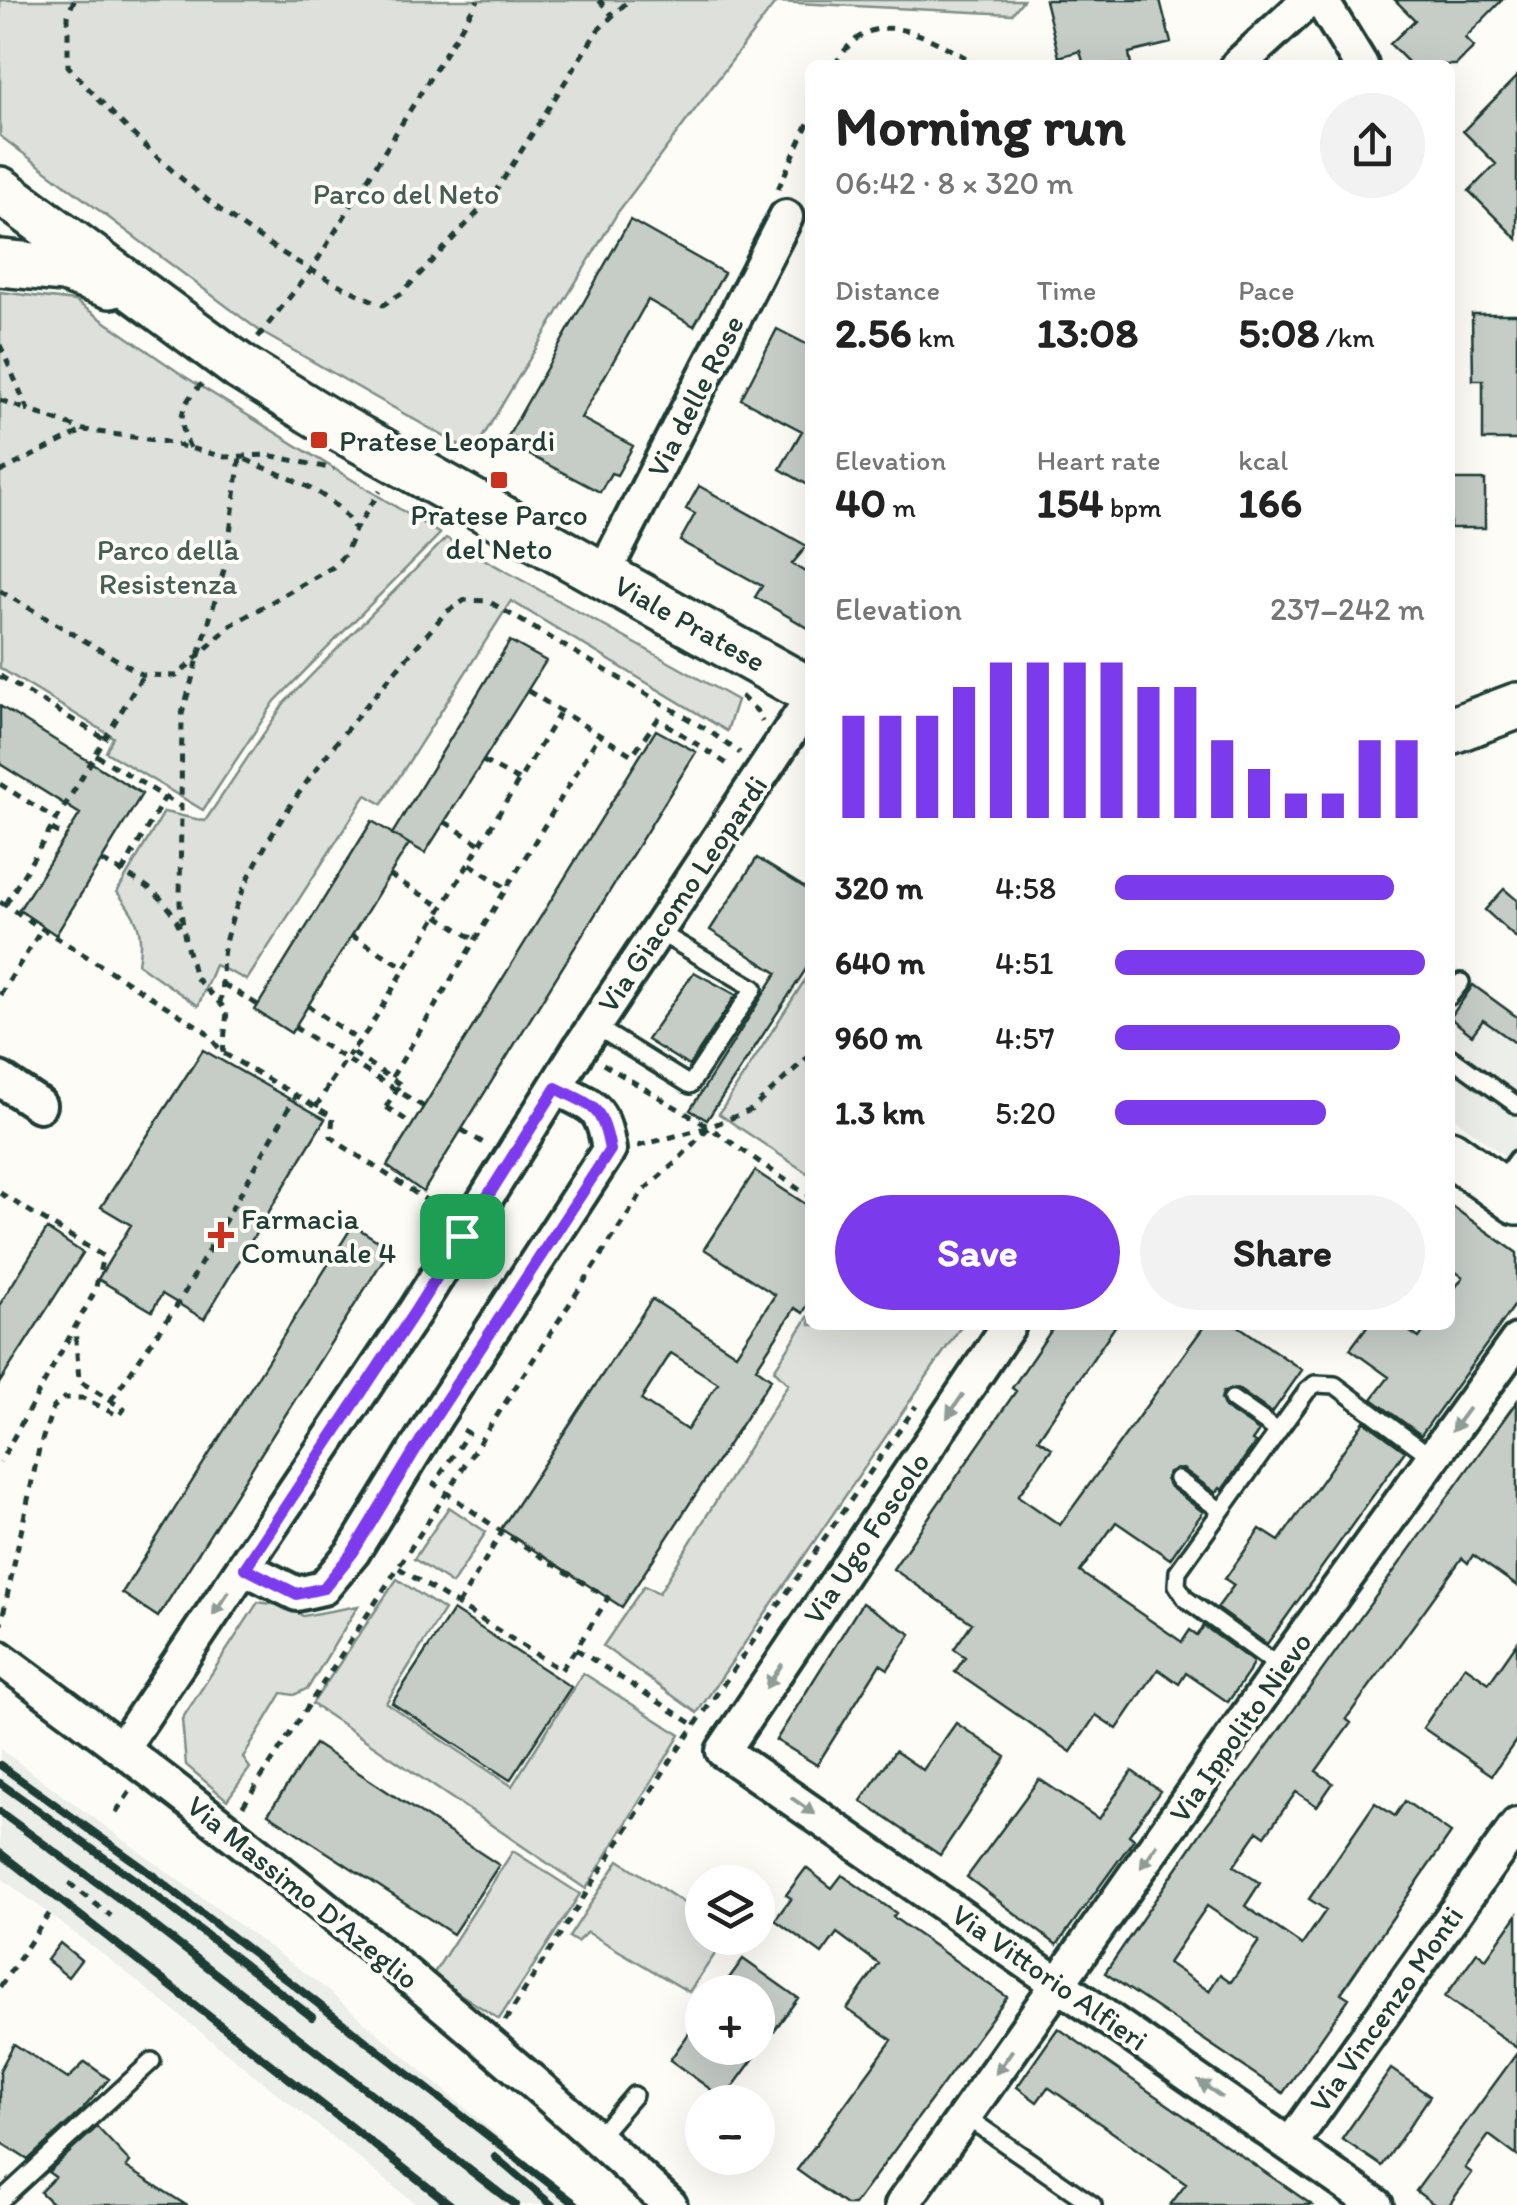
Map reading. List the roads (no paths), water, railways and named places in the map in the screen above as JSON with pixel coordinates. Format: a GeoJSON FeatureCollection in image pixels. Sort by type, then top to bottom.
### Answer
{"type":"FeatureCollection","features":[{"type":"Feature","properties":{"kind":"main road","name":"Viale Pratese"},"geometry":{"type":"LineString","coordinates":[[0,190],[240,367],[329,422],[805,684]]}},
{"type":"Feature","properties":{"kind":"main road","name":"Viale Pratese"},"geometry":{"type":"LineString","coordinates":[[0,263],[74,272],[160,310]]}},
{"type":"Feature","properties":{"kind":"main road"},"geometry":{"type":"LineString","coordinates":[[1455,729],[1517,706]]}},
{"type":"Feature","properties":{"kind":"main road"},"geometry":{"type":"LineString","coordinates":[[1455,753],[1517,732]]}},
{"type":"Feature","properties":{"kind":"main road"},"geometry":{"type":"LineString","coordinates":[[1455,1154],[1510,1182]]}},
{"type":"Feature","properties":{"kind":"street"},"geometry":{"type":"LineString","coordinates":[[1243,60],[1309,0]]}},
{"type":"Feature","properties":{"kind":"street"},"geometry":{"type":"LineString","coordinates":[[1322,0],[1358,60]]}},
{"type":"Feature","properties":{"kind":"street","name":"Via delle Rose"},"geometry":{"type":"LineString","coordinates":[[603,574],[786,217]]}},
{"type":"Feature","properties":{"kind":"street","name":"Via Giacomo Leopardi"},"geometry":{"type":"LineString","coordinates":[[122,1748],[462,1236],[657,931],[805,688]]}},
{"type":"Feature","properties":{"kind":"street"},"geometry":{"type":"LineString","coordinates":[[0,1080],[39,1105]]}},
{"type":"Feature","properties":{"kind":"street"},"geometry":{"type":"LineString","coordinates":[[245,1568],[297,1594],[324,1588],[353,1552],[437,1414],[610,1150],[598,1109],[556,1088]]}},
{"type":"Feature","properties":{"kind":"street","name":"Via Ugo Foscolo"},"geometry":{"type":"LineString","coordinates":[[723,1751],[1006,1330]]}},
{"type":"Feature","properties":{"kind":"street","name":"Via Ippolito Nievo"},"geometry":{"type":"LineString","coordinates":[[902,2205],[1280,1668],[1517,1341]]}},
{"type":"Feature","properties":{"kind":"street","name":"Via Massimo D'Azeglio"},"geometry":{"type":"LineString","coordinates":[[0,1658],[317,1900],[490,2044],[670,2205]]}},
{"type":"Feature","properties":{"kind":"street","name":"Via Vittorio Alfieri"},"geometry":{"type":"LineString","coordinates":[[723,1751],[1376,2205]]}},
{"type":"Feature","properties":{"kind":"street","name":"Via Vincenzo Monti"},"geometry":{"type":"LineString","coordinates":[[1290,2144],[1517,1825]]}},
{"type":"Feature","properties":{"kind":"lane"},"geometry":{"type":"LineString","coordinates":[[587,1037],[690,1084],[754,988],[657,931]]}},
{"type":"Feature","properties":{"kind":"lane"},"geometry":{"type":"LineString","coordinates":[[1455,990],[1462,982]]}},
{"type":"Feature","properties":{"kind":"lane"},"geometry":{"type":"LineString","coordinates":[[1455,1061],[1517,1106]]}},
{"type":"Feature","properties":{"kind":"lane"},"geometry":{"type":"LineString","coordinates":[[1280,1668],[1186,1599],[1177,1585],[1178,1570],[1220,1510],[1315,1384],[1342,1390],[1433,1458]]}},
{"type":"Feature","properties":{"kind":"lane"},"geometry":{"type":"LineString","coordinates":[[1232,1399],[1278,1431]]}},
{"type":"Feature","properties":{"kind":"lane"},"geometry":{"type":"LineString","coordinates":[[1177,1479],[1220,1510]]}},
{"type":"Feature","properties":{"kind":"lane"},"geometry":{"type":"LineString","coordinates":[[0,2201],[152,2060]]}},
{"type":"Feature","properties":{"kind":"lane"},"geometry":{"type":"LineString","coordinates":[[598,2138],[634,2095]]}},
{"type":"Feature","properties":{"kind":"lane"},"geometry":{"type":"LineString","coordinates":[[966,2116],[1093,2205]]}},
{"type":"Feature","properties":{"kind":"railway"},"geometry":{"type":"LineString","coordinates":[[0,1765],[142,1867],[577,2205]]}},
{"type":"Feature","properties":{"kind":"railway"},"geometry":{"type":"LineString","coordinates":[[0,1783],[134,1879],[312,2017]]}},
{"type":"Feature","properties":{"kind":"railway"},"geometry":{"type":"LineString","coordinates":[[0,1812],[121,1900],[515,2205]]}},
{"type":"Feature","properties":{"kind":"railway"},"geometry":{"type":"LineString","coordinates":[[0,1853],[451,2205]]}},
{"type":"Feature","properties":{"kind":"railway"},"geometry":{"type":"LineString","coordinates":[[495,2157],[552,2205]]}},
{"type":"Feature","properties":{"kind":"place","name":"Pratese Leopardi"},"geometry":{"type":"Point","coordinates":[319,440]}},
{"type":"Feature","properties":{"kind":"place","name":"Pratese Parco del Neto"},"geometry":{"type":"Point","coordinates":[499,480]}},
{"type":"Feature","properties":{"kind":"place","name":"Farmacia Comunale 4"},"geometry":{"type":"Point","coordinates":[221,1235]}},
{"type":"Feature","properties":{"kind":"park label","name":"Parco del Neto"},"geometry":{"type":"Point","coordinates":[406,193]}},
{"type":"Feature","properties":{"kind":"park label","name":"Parco della Resistenza"},"geometry":{"type":"Point","coordinates":[168,566]}}]}
